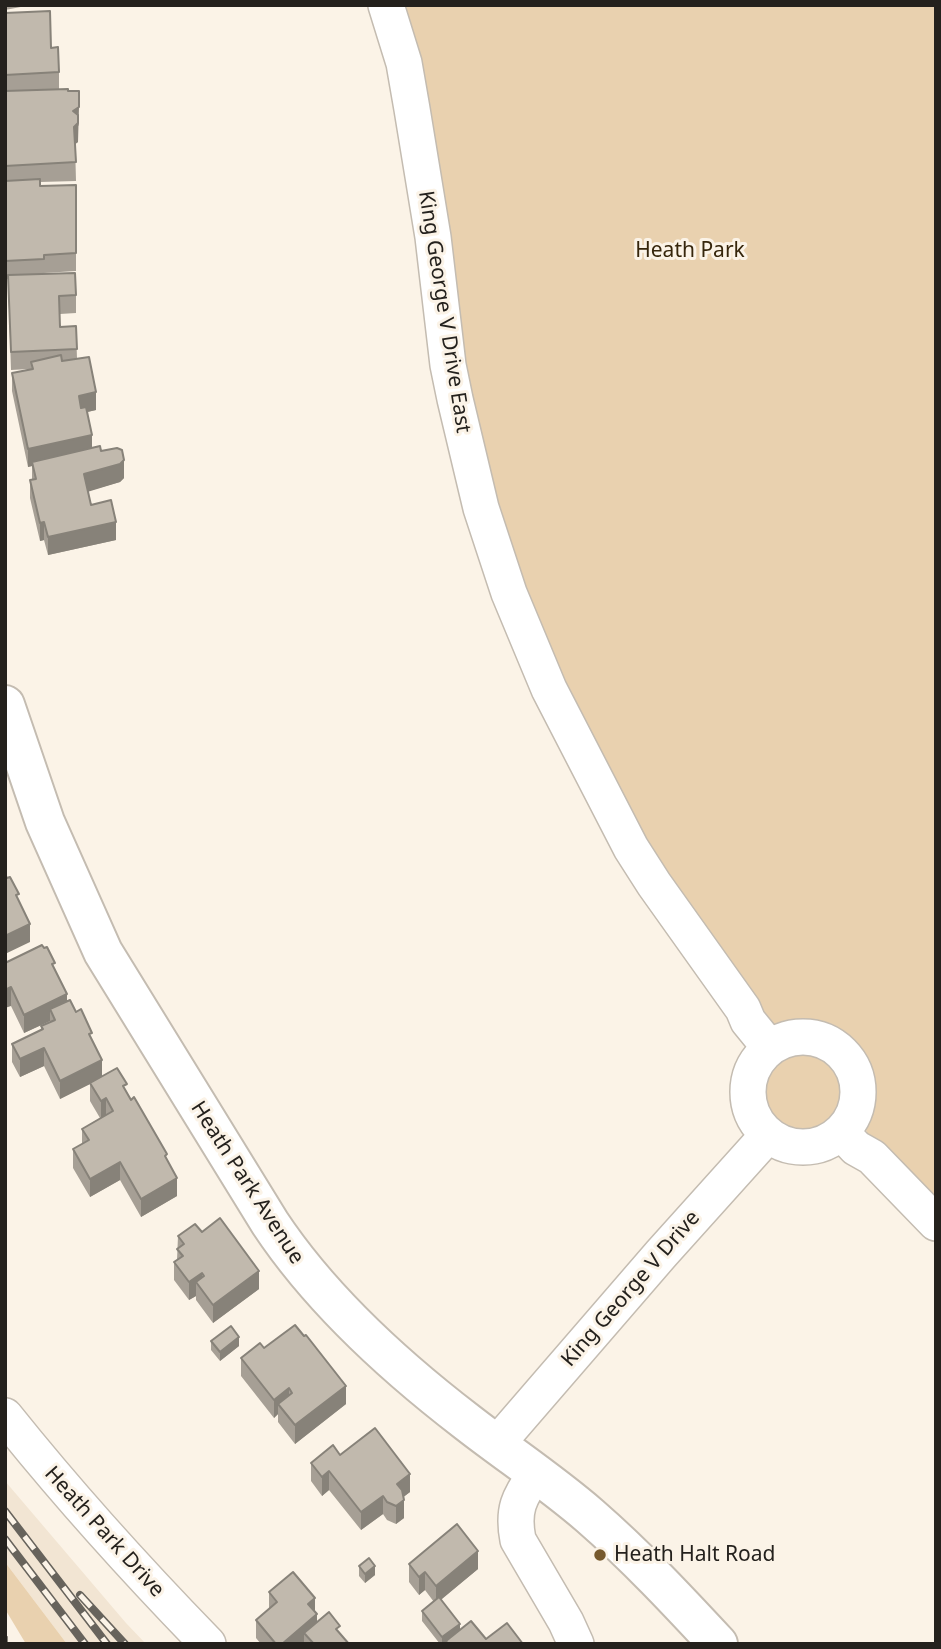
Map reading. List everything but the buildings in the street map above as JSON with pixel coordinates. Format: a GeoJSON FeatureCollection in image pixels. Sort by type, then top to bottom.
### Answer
{"type":"FeatureCollection","features":[{"type":"Feature","properties":{"kind":"street","name":"King George V Drive East"},"geometry":{"type":"LineString","coordinates":[[386,5],[404,63],[410,97],[433,237],[442,319],[455,399],[481,508],[509,593],[554,699],[631,848],[669,907],[769,1048]]}},
{"type":"Feature","properties":{"kind":"street","name":"Heath Park Avenue"},"geometry":{"type":"LineString","coordinates":[[5,705],[45,822],[103,952],[276,1233],[299,1264],[342,1311],[424,1388],[589,1516],[639,1562],[718,1644]]}},
{"type":"Feature","properties":{"kind":"street"},"geometry":{"type":"LineString","coordinates":[[792,1038],[810,1038],[826,1042],[841,1051],[851,1065],[858,1081],[854,1115],[831,1140],[814,1146],[797,1147],[781,1143],[768,1135],[755,1120],[749,1103],[748,1086],[753,1069],[769,1048],[792,1038]]}},
{"type":"Feature","properties":{"kind":"street"},"geometry":{"type":"LineString","coordinates":[[841,1132],[856,1147],[872,1157],[936,1223]]}},
{"type":"Feature","properties":{"kind":"street","name":"King George V Drive"},"geometry":{"type":"LineString","coordinates":[[496,1444],[768,1135]]}},
{"type":"Feature","properties":{"kind":"street","name":"Heath Park Drive"},"geometry":{"type":"LineString","coordinates":[[5,1416],[111,1542],[208,1644]]}},
{"type":"Feature","properties":{"kind":"street"},"geometry":{"type":"LineString","coordinates":[[536,1473],[517,1505],[515,1525],[519,1540],[576,1644]]}},
{"type":"Feature","properties":{"kind":"shaded area"},"geometry":{"type":"Polygon","coordinates":[[[5,1481],[146,1644],[67,1644],[5,1562],[5,1481]]]}},
{"type":"Feature","properties":{"kind":"green space","name":"Heath Park"},"geometry":{"type":"Polygon","coordinates":[[[395,5],[936,5],[936,1209],[869,1139],[866,1130],[874,1094],[872,1090],[864,1089],[857,1067],[862,1055],[857,1047],[843,1034],[827,1026],[809,1022],[772,1024],[688,917],[491,560],[395,5]]]}},
{"type":"Feature","properties":{"kind":"green space"},"geometry":{"type":"Polygon","coordinates":[[[804,1049],[829,1056],[841,1068],[848,1093],[841,1118],[829,1130],[804,1137],[779,1130],[767,1118],[760,1093],[767,1068],[779,1056],[804,1049]]]}},
{"type":"Feature","properties":{"kind":"green space"},"geometry":{"type":"Polygon","coordinates":[[[5,1562],[67,1644],[26,1644],[5,1609],[5,1562]]]}},
{"type":"Feature","properties":{"kind":"railway"},"geometry":{"type":"LineString","coordinates":[[5,1511],[107,1644]]}},
{"type":"Feature","properties":{"kind":"railway"},"geometry":{"type":"LineString","coordinates":[[5,1539],[85,1644]]}},
{"type":"Feature","properties":{"kind":"railway"},"geometry":{"type":"LineString","coordinates":[[80,1595],[125,1644]]}},
{"type":"Feature","properties":{"kind":"place","name":"Heath Halt Road"},"geometry":{"type":"Point","coordinates":[600,1555]}}]}
